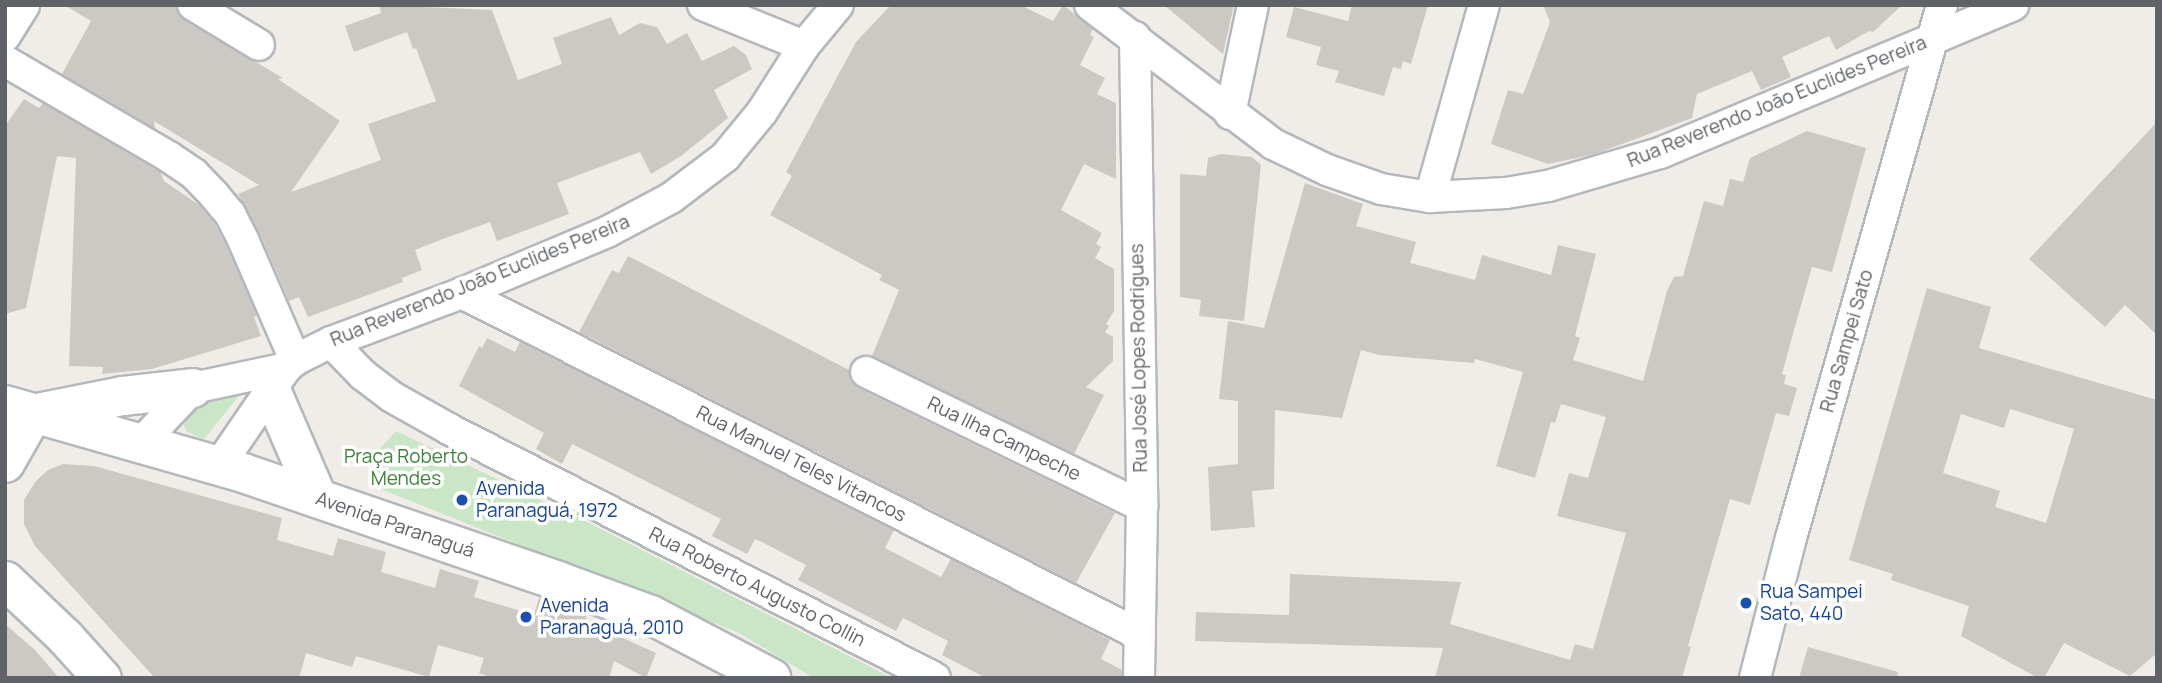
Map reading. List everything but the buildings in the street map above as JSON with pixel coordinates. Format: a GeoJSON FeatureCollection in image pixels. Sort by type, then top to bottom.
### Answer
{"type":"FeatureCollection","features":[{"type":"Feature","properties":{"kind":"main road"},"geometry":{"type":"LineString","coordinates":[[284,373],[317,497]]}},
{"type":"Feature","properties":{"kind":"main road"},"geometry":{"type":"LineString","coordinates":[[5,463],[19,409],[193,388]]}},
{"type":"Feature","properties":{"kind":"main road","name":"Avenida Paranaguá"},"geometry":{"type":"LineString","coordinates":[[19,409],[317,497],[651,615],[771,678]]}},
{"type":"Feature","properties":{"kind":"street"},"geometry":{"type":"LineString","coordinates":[[5,36],[24,5]]}},
{"type":"Feature","properties":{"kind":"street"},"geometry":{"type":"LineString","coordinates":[[193,5],[259,45]]}},
{"type":"Feature","properties":{"kind":"street"},"geometry":{"type":"LineString","coordinates":[[703,5],[804,46]]}},
{"type":"Feature","properties":{"kind":"street","name":"Rua Reverendo João Euclides Pereira"},"geometry":{"type":"LineString","coordinates":[[218,467],[284,373],[331,342],[463,293],[607,232],[671,198],[725,157],[762,112],[804,46],[838,5]]}},
{"type":"Feature","properties":{"kind":"street","name":"Rua Reverendo João Euclides Pereira"},"geometry":{"type":"LineString","coordinates":[[1090,5],[1135,37],[1230,114],[1273,144],[1327,170],[1381,189],[1430,197],[1506,193],[1584,177],[1660,153],[2013,5]]}},
{"type":"Feature","properties":{"kind":"street"},"geometry":{"type":"LineString","coordinates":[[1230,114],[1253,5]]}},
{"type":"Feature","properties":{"kind":"street"},"geometry":{"type":"LineString","coordinates":[[1430,197],[1484,5]]}},
{"type":"Feature","properties":{"kind":"street","name":"Rua Sampei Sato"},"geometry":{"type":"LineString","coordinates":[[1755,678],[1791,538],[1942,5]]}},
{"type":"Feature","properties":{"kind":"street","name":"Rua José Lopes Rodrigues"},"geometry":{"type":"LineString","coordinates":[[1135,37],[1142,506],[1139,678]]}},
{"type":"Feature","properties":{"kind":"street"},"geometry":{"type":"LineString","coordinates":[[5,61],[194,174],[214,195],[234,223],[284,373]]}},
{"type":"Feature","properties":{"kind":"street","name":"Rua Manuel Teles Vitancos"},"geometry":{"type":"LineString","coordinates":[[463,293],[1140,635]]}},
{"type":"Feature","properties":{"kind":"street","name":"Rua Roberto Augusto Collin"},"geometry":{"type":"LineString","coordinates":[[331,342],[363,375],[392,397],[449,429],[934,678]]}},
{"type":"Feature","properties":{"kind":"street","name":"Rua Ilha Campeche"},"geometry":{"type":"LineString","coordinates":[[866,372],[1142,506]]}},
{"type":"Feature","properties":{"kind":"street","name":"Rua Reverendo João Euclides Pereira"},"geometry":{"type":"LineString","coordinates":[[193,388],[284,373]]}},
{"type":"Feature","properties":{"kind":"street"},"geometry":{"type":"LineString","coordinates":[[139,445],[193,388]]}},
{"type":"Feature","properties":{"kind":"street"},"geometry":{"type":"LineString","coordinates":[[5,580],[65,637],[102,678]]}},
{"type":"Feature","properties":{"kind":"green space"},"geometry":{"type":"Polygon","coordinates":[[[251,381],[204,439],[187,432],[181,419],[206,396],[251,381]]]}},
{"type":"Feature","properties":{"kind":"green space","name":"Praça Roberto Mendes"},"geometry":{"type":"Polygon","coordinates":[[[396,431],[591,524],[892,678],[814,678],[739,633],[371,485],[378,450],[396,431]]]}},
{"type":"Feature","properties":{"kind":"place","name":"Avenida Paranaguá, 1972"},"geometry":{"type":"Point","coordinates":[462,500]}},
{"type":"Feature","properties":{"kind":"place","name":"Rua Sampei Sato, 440"},"geometry":{"type":"Point","coordinates":[1746,603]}},
{"type":"Feature","properties":{"kind":"place","name":"Avenida Paranaguá, 2010"},"geometry":{"type":"Point","coordinates":[526,617]}}]}
